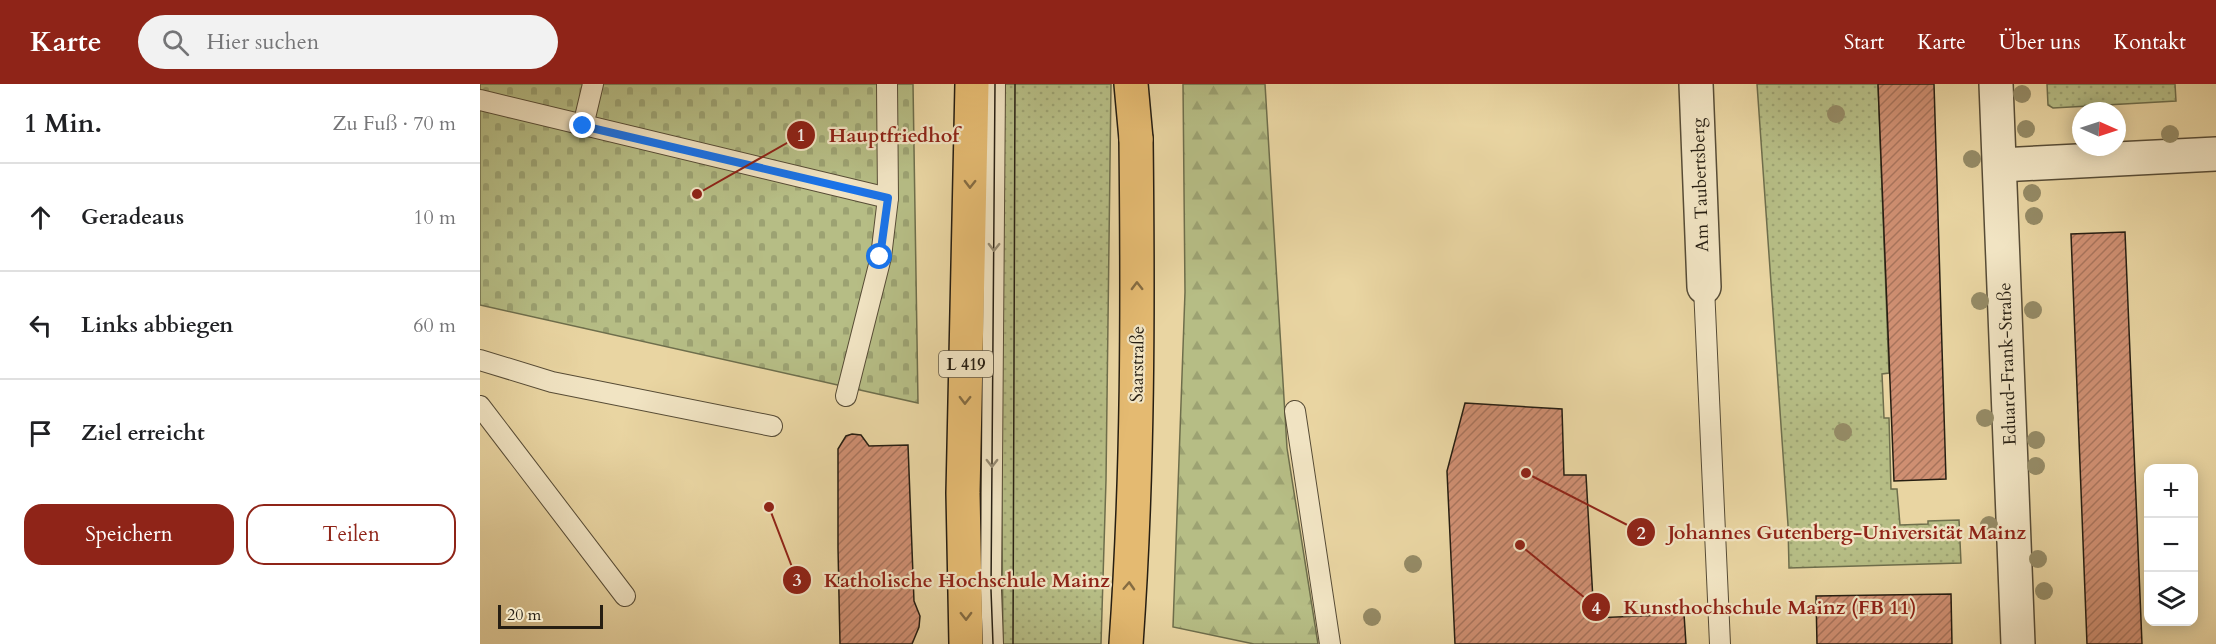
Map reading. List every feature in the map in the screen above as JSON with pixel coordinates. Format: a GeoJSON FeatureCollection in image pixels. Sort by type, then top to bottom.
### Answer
{"type":"FeatureCollection","features":[{"type":"Feature","properties":{"kind":"main road","name":"L 419"},"geometry":{"type":"LineString","coordinates":[[966,644],[963,493],[972,84]]}},
{"type":"Feature","properties":{"kind":"main road","name":"Saarstraße"},"geometry":{"type":"LineString","coordinates":[[1127,643],[1135,464],[1138,322],[1136,139],[1131,84]]}},
{"type":"Feature","properties":{"kind":"street","name":"Am Taubertsberg"},"geometry":{"type":"LineString","coordinates":[[1696,84],[1704,287]]}},
{"type":"Feature","properties":{"kind":"street","name":"Eduard-Frank-Straße"},"geometry":{"type":"LineString","coordinates":[[1996,84],[2018,644]]}},
{"type":"Feature","properties":{"kind":"street"},"geometry":{"type":"LineString","coordinates":[[2000,165],[2216,154]]}},
{"type":"Feature","properties":{"kind":"lane"},"geometry":{"type":"LineString","coordinates":[[583,126],[593,84]]}},
{"type":"Feature","properties":{"kind":"lane"},"geometry":{"type":"LineString","coordinates":[[846,396],[880,257],[888,198],[886,84]]}},
{"type":"Feature","properties":{"kind":"lane"},"geometry":{"type":"LineString","coordinates":[[993,644],[991,590],[995,84]]}},
{"type":"Feature","properties":{"kind":"lane"},"geometry":{"type":"LineString","coordinates":[[480,100],[888,198]]}},
{"type":"Feature","properties":{"kind":"lane"},"geometry":{"type":"LineString","coordinates":[[1704,287],[1720,644]]}},
{"type":"Feature","properties":{"kind":"lane"},"geometry":{"type":"LineString","coordinates":[[486,361],[552,382],[772,426]]}},
{"type":"Feature","properties":{"kind":"lane"},"geometry":{"type":"LineString","coordinates":[[480,405],[626,596]]}},
{"type":"Feature","properties":{"kind":"lane"},"geometry":{"type":"LineString","coordinates":[[1295,411],[1330,644]]}},
{"type":"Feature","properties":{"kind":"green space"},"geometry":{"type":"Polygon","coordinates":[[[480,84],[913,84],[918,403],[480,305],[480,84]]]}},
{"type":"Feature","properties":{"kind":"green space"},"geometry":{"type":"Polygon","coordinates":[[[1004,84],[1111,84],[1106,480],[1101,644],[1003,644],[1000,295],[1004,84]]]}},
{"type":"Feature","properties":{"kind":"green space"},"geometry":{"type":"Polygon","coordinates":[[[1183,84],[1265,84],[1287,448],[1318,644],[1254,644],[1173,627],[1185,292],[1183,84]]]}},
{"type":"Feature","properties":{"kind":"green space"},"geometry":{"type":"Polygon","coordinates":[[[1757,84],[1878,84],[1889,373],[1882,374],[1884,418],[1889,418],[1891,489],[1897,489],[1900,525],[1959,520],[1961,563],[1789,568],[1788,525],[1757,84]]]}},
{"type":"Feature","properties":{"kind":"green space"},"geometry":{"type":"Polygon","coordinates":[[[2047,84],[2175,84],[2176,101],[2126,104],[2126,102],[2072,102],[2072,107],[2053,108],[2048,105],[2047,84]]]}},
{"type":"Feature","properties":{"kind":"building"},"geometry":{"type":"Polygon","coordinates":[[[1878,84],[1934,84],[1946,479],[1894,481],[1878,84]]]}},
{"type":"Feature","properties":{"kind":"building"},"geometry":{"type":"Polygon","coordinates":[[[2125,232],[2142,644],[2087,644],[2071,234],[2125,232]]]}},
{"type":"Feature","properties":{"kind":"building"},"geometry":{"type":"Polygon","coordinates":[[[1465,403],[1562,409],[1564,475],[1586,475],[1594,618],[1684,614],[1686,644],[1455,644],[1447,471],[1465,403]]]}},
{"type":"Feature","properties":{"kind":"building"},"geometry":{"type":"Polygon","coordinates":[[[861,435],[869,446],[908,445],[914,601],[920,616],[919,627],[912,644],[840,644],[838,449],[846,436],[861,435]]]}},
{"type":"Feature","properties":{"kind":"building"},"geometry":{"type":"Polygon","coordinates":[[[1951,594],[1952,644],[1817,644],[1816,596],[1951,594]]]}},
{"type":"Feature","properties":{"kind":"tram line"},"geometry":{"type":"LineString","coordinates":[[993,644],[991,590],[995,84]]}},
{"type":"Feature","properties":{"kind":"tram line"},"geometry":{"type":"LineString","coordinates":[[1013,644],[1015,84]]}},
{"type":"Feature","properties":{"kind":"place","name":"Hauptfriedhof"},"geometry":{"type":"Point","coordinates":[697,194]}},
{"type":"Feature","properties":{"kind":"place","name":"Johannes Gutenberg-Universität Mainz"},"geometry":{"type":"Point","coordinates":[1526,473]}},
{"type":"Feature","properties":{"kind":"place","name":"Katholische Hochschule Mainz"},"geometry":{"type":"Point","coordinates":[769,507]}},
{"type":"Feature","properties":{"kind":"place","name":"Kunsthochschule Mainz (FB 11)"},"geometry":{"type":"Point","coordinates":[1520,545]}},
{"type":"Feature","properties":{"kind":"route"},"geometry":{"type":"LineString","coordinates":[[583,126],[888,198],[880,257]]}}]}
